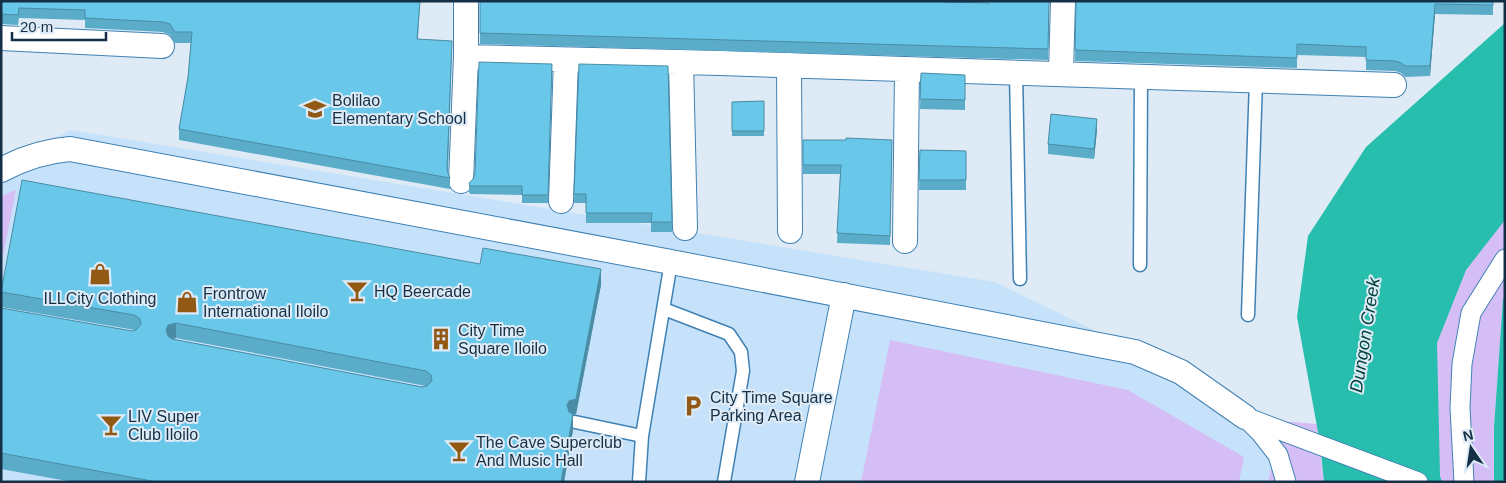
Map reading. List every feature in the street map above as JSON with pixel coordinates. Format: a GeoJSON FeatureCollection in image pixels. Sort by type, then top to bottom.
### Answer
{"type":"FeatureCollection","features":[{"type":"Feature","properties":{"kind":"street"},"geometry":{"type":"LineString","coordinates":[[460,180],[466,57],[466,1]]}},
{"type":"Feature","properties":{"kind":"street"},"geometry":{"type":"LineString","coordinates":[[1061,73],[1063,1]]}},
{"type":"Feature","properties":{"kind":"street"},"geometry":{"type":"LineString","coordinates":[[1,38],[162,46]]}},
{"type":"Feature","properties":{"kind":"street"},"geometry":{"type":"LineString","coordinates":[[466,57],[1061,73],[1394,85]]}},
{"type":"Feature","properties":{"kind":"street"},"geometry":{"type":"LineString","coordinates":[[561,201],[566,60]]}},
{"type":"Feature","properties":{"kind":"street"},"geometry":{"type":"LineString","coordinates":[[682,62],[685,228]]}},
{"type":"Feature","properties":{"kind":"street"},"geometry":{"type":"LineString","coordinates":[[789,65],[790,230]]}},
{"type":"Feature","properties":{"kind":"street"},"geometry":{"type":"LineString","coordinates":[[905,241],[907,69]]}},
{"type":"Feature","properties":{"kind":"street"},"geometry":{"type":"LineString","coordinates":[[1,170],[18,161],[40,154],[70,150],[844,295],[1135,352],[1181,372],[1245,417],[1278,455],[1286,482]]}},
{"type":"Feature","properties":{"kind":"street"},"geometry":{"type":"LineString","coordinates":[[1464,482],[1460,408],[1462,364],[1471,312],[1505,259]]}},
{"type":"Feature","properties":{"kind":"street"},"geometry":{"type":"LineString","coordinates":[[807,482],[844,295]]}},
{"type":"Feature","properties":{"kind":"street"},"geometry":{"type":"LineString","coordinates":[[1245,417],[1418,482]]}},
{"type":"Feature","properties":{"kind":"lane"},"geometry":{"type":"LineString","coordinates":[[1016,72],[1020,279]]}},
{"type":"Feature","properties":{"kind":"lane"},"geometry":{"type":"LineString","coordinates":[[1140,265],[1141,77]]}},
{"type":"Feature","properties":{"kind":"lane"},"geometry":{"type":"LineString","coordinates":[[1248,315],[1256,80]]}},
{"type":"Feature","properties":{"kind":"lane"},"geometry":{"type":"LineString","coordinates":[[638,482],[642,436],[664,309],[670,262]]}},
{"type":"Feature","properties":{"kind":"lane"},"geometry":{"type":"LineString","coordinates":[[664,309],[729,334],[741,352],[743,371],[724,482]]}},
{"type":"Feature","properties":{"kind":"lane"},"geometry":{"type":"LineString","coordinates":[[575,422],[642,436]]}},
{"type":"Feature","properties":{"kind":"shaded area"},"geometry":{"type":"Polygon","coordinates":[[[70,130],[995,282],[1281,421],[1268,482],[1,482],[1,168],[70,130]]]}},
{"type":"Feature","properties":{"kind":"shaded area"},"geometry":{"type":"Polygon","coordinates":[[[1505,156],[1505,297],[1503,300],[1494,427],[1494,482],[1442,482],[1402,404],[1505,156]]]}},
{"type":"Feature","properties":{"kind":"shaded area"},"geometry":{"type":"Polygon","coordinates":[[[16,190],[1,267],[1,196],[16,190]]]}},
{"type":"Feature","properties":{"kind":"shaded area"},"geometry":{"type":"Polygon","coordinates":[[[890,340],[1128,390],[1244,457],[1239,482],[861,482],[890,340]]]}},
{"type":"Feature","properties":{"kind":"shaded area"},"geometry":{"type":"Polygon","coordinates":[[[1281,421],[1317,424],[1324,482],[1268,482],[1281,421]]]}},
{"type":"Feature","properties":{"kind":"water","name":"Dungon Creek"},"geometry":{"type":"Polygon","coordinates":[[[1505,23],[1505,220],[1466,270],[1437,343],[1440,476],[1442,482],[1324,482],[1320,443],[1297,317],[1308,236],[1366,147],[1505,23]]]}},
{"type":"Feature","properties":{"kind":"water"},"geometry":{"type":"Polygon","coordinates":[[[1505,297],[1505,482],[1494,482],[1494,427],[1503,299],[1505,297]]]}},
{"type":"Feature","properties":{"kind":"building","name":"Bolilao Elementary School"},"geometry":{"type":"Polygon","coordinates":[[[1,1],[420,1],[417,39],[452,41],[447,170],[450,178],[179,129],[188,77],[192,32],[175,32],[170,24],[163,22],[85,18],[85,10],[19,8],[18,15],[1,14],[1,1]]]}},
{"type":"Feature","properties":{"kind":"building"},"geometry":{"type":"Polygon","coordinates":[[[480,1],[942,1],[989,3],[989,1],[1049,1],[1048,49],[480,33],[480,1]]]}},
{"type":"Feature","properties":{"kind":"building"},"geometry":{"type":"Polygon","coordinates":[[[1076,1],[1493,1],[1493,5],[1435,4],[1430,66],[1405,66],[1395,61],[1366,60],[1366,47],[1297,44],[1297,58],[1075,50],[1076,1]]]}},
{"type":"Feature","properties":{"kind":"building"},"geometry":{"type":"Polygon","coordinates":[[[479,62],[552,64],[548,195],[522,195],[522,186],[470,186],[469,183],[475,173],[479,62]]]}},
{"type":"Feature","properties":{"kind":"building"},"geometry":{"type":"Polygon","coordinates":[[[579,64],[668,66],[672,222],[651,222],[652,213],[586,213],[586,194],[574,194],[579,64]]]}},
{"type":"Feature","properties":{"kind":"building"},"geometry":{"type":"Polygon","coordinates":[[[921,73],[965,75],[965,100],[920,99],[921,73]]]}},
{"type":"Feature","properties":{"kind":"building"},"geometry":{"type":"Polygon","coordinates":[[[764,101],[764,131],[732,131],[732,102],[764,101]]]}},
{"type":"Feature","properties":{"kind":"building"},"geometry":{"type":"Polygon","coordinates":[[[1051,114],[1097,119],[1094,149],[1048,144],[1051,114]]]}},
{"type":"Feature","properties":{"kind":"building"},"geometry":{"type":"Polygon","coordinates":[[[846,138],[892,140],[890,236],[837,233],[841,165],[803,165],[803,140],[846,140],[846,138]]]}},
{"type":"Feature","properties":{"kind":"building"},"geometry":{"type":"Polygon","coordinates":[[[920,150],[966,151],[966,180],[919,180],[920,150]]]}},
{"type":"Feature","properties":{"kind":"building","name":"City Time Square Iloilo"},"geometry":{"type":"Polygon","coordinates":[[[22,180],[480,264],[483,248],[601,269],[576,399],[569,401],[567,405],[569,412],[573,414],[561,482],[157,482],[1,453],[1,308],[132,331],[136,330],[141,324],[140,319],[134,315],[1,292],[22,180]],[[176,323],[168,325],[166,330],[168,336],[172,339],[422,387],[427,386],[432,381],[431,375],[426,371],[176,323]]]}},
{"type":"Feature","properties":{"kind":"place","name":"Bolilao Elementary School"},"geometry":{"type":"Point","coordinates":[315,109]}},
{"type":"Feature","properties":{"kind":"place","name":"ILLCity Clothing"},"geometry":{"type":"Point","coordinates":[100,274]}},
{"type":"Feature","properties":{"kind":"place","name":"HQ Beercade"},"geometry":{"type":"Point","coordinates":[357,291]}},
{"type":"Feature","properties":{"kind":"place","name":"Frontrow International Iloilo"},"geometry":{"type":"Point","coordinates":[187,302]}},
{"type":"Feature","properties":{"kind":"place","name":"City Time Square Iloilo"},"geometry":{"type":"Point","coordinates":[441,339]}},
{"type":"Feature","properties":{"kind":"place","name":"City Time Square Parking Area"},"geometry":{"type":"Point","coordinates":[693,406]}},
{"type":"Feature","properties":{"kind":"place","name":"LIV Super Club Iloilo"},"geometry":{"type":"Point","coordinates":[111,425]}},
{"type":"Feature","properties":{"kind":"place","name":"The Cave Superclub And Music Hall"},"geometry":{"type":"Point","coordinates":[459,451]}}]}
